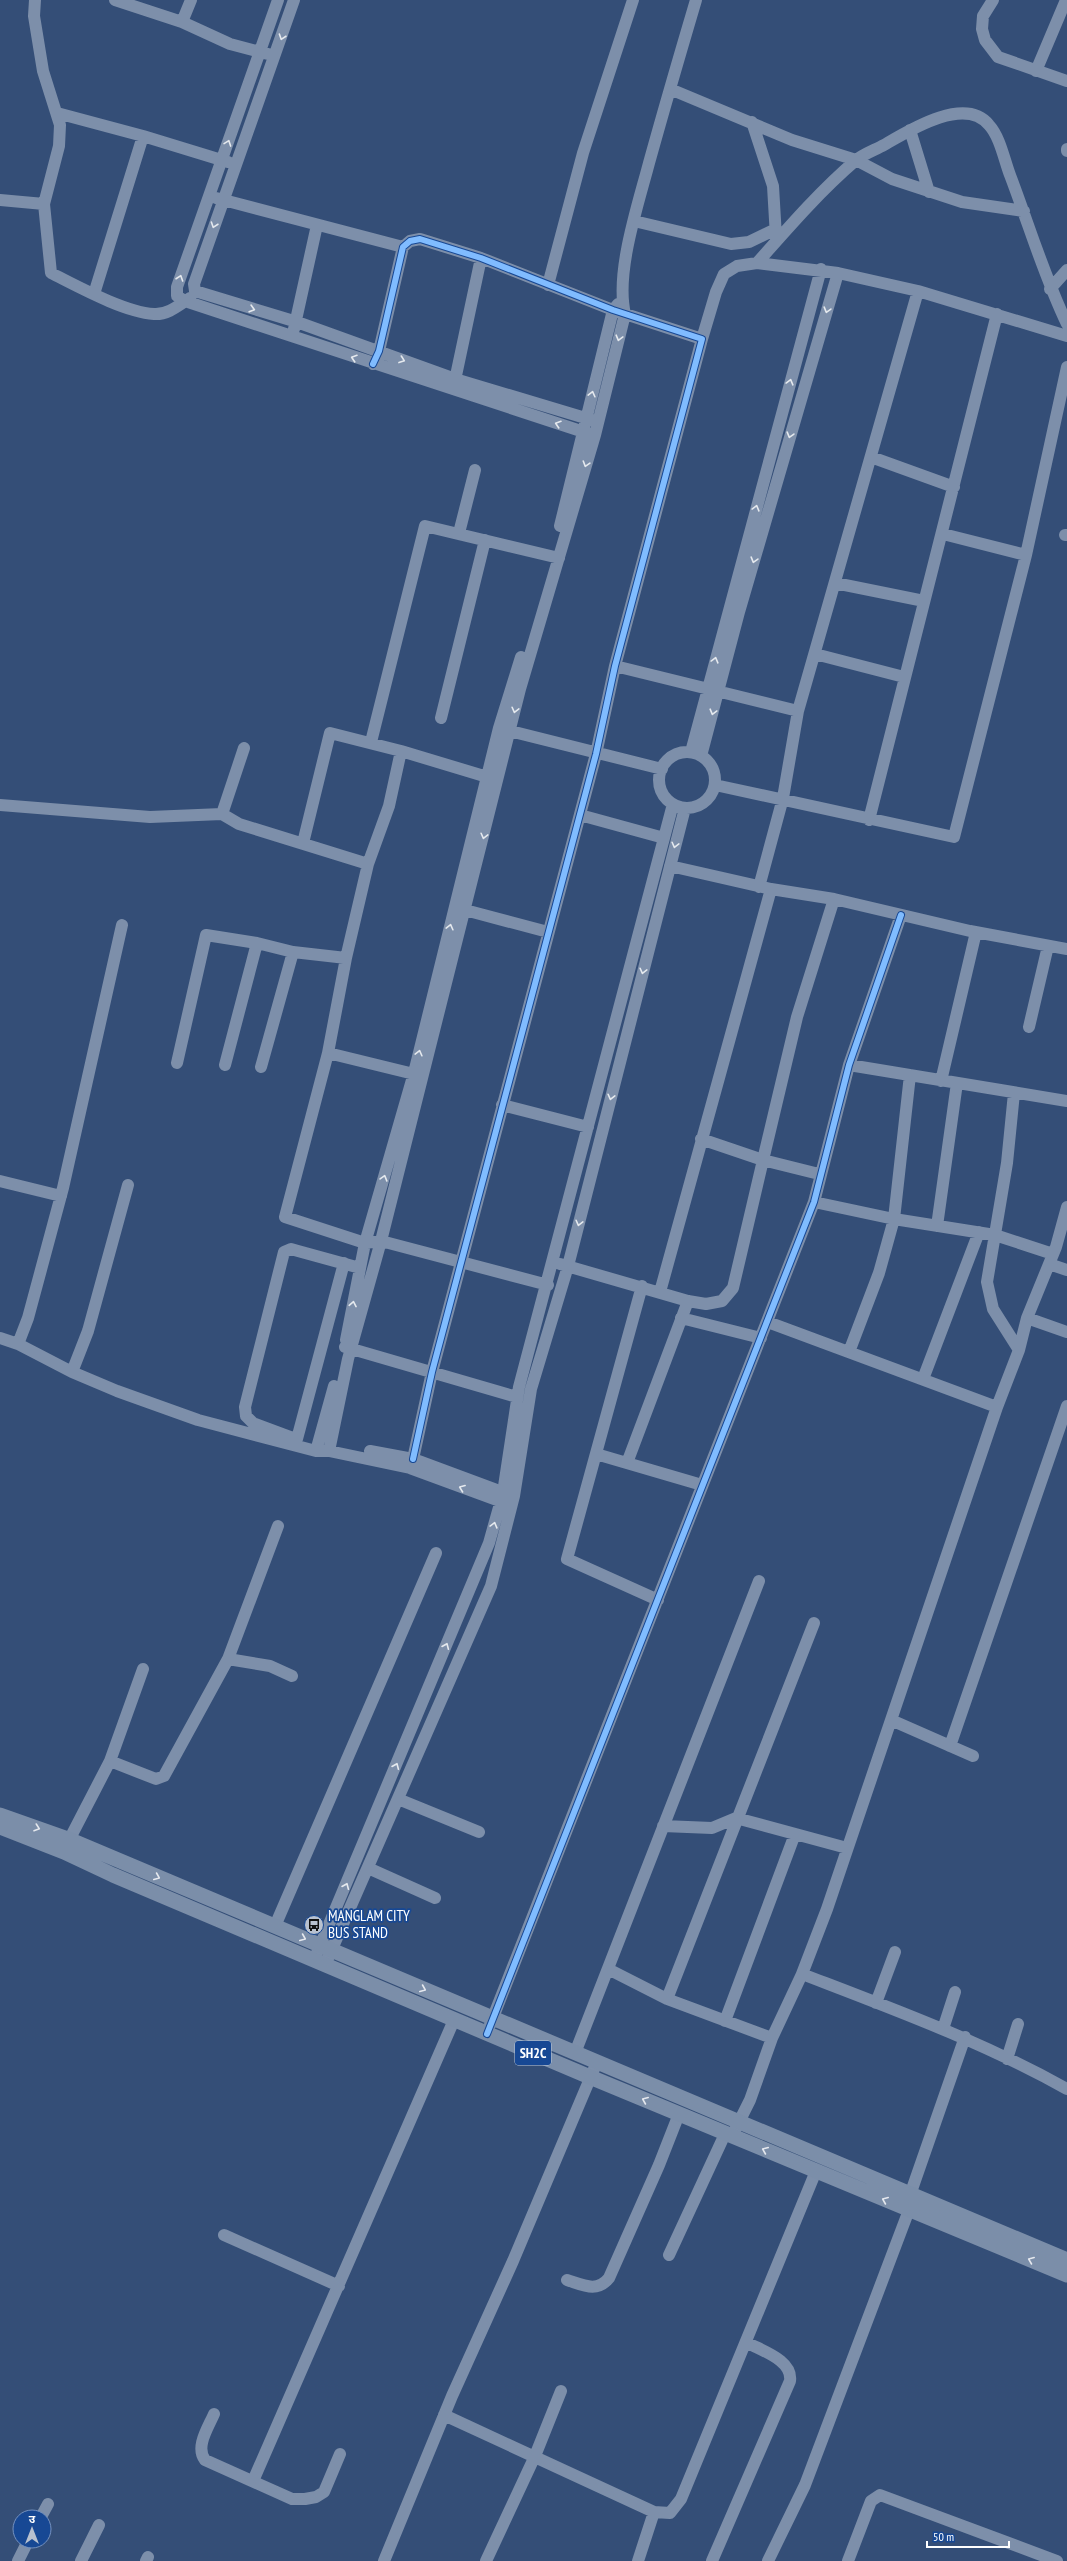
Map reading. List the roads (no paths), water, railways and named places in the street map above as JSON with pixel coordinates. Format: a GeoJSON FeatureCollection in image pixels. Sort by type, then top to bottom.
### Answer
{"type":"FeatureCollection","features":[{"type":"Feature","properties":{"kind":"main road","name":"SH2C"},"geometry":{"type":"LineString","coordinates":[[0,1815],[320,1963],[728,2135],[909,2210],[1067,2260]]}},
{"type":"Feature","properties":{"kind":"main road","name":"SH2C"},"geometry":{"type":"LineString","coordinates":[[0,1827],[66,1846],[275,1926],[575,2053],[717,2111],[739,2122],[910,2195],[1067,2275]]}},
{"type":"Feature","properties":{"kind":"street"},"geometry":{"type":"LineString","coordinates":[[35,0],[34,16],[43,71],[58,113],[59,146],[44,204],[51,273],[94,294],[155,314],[166,312],[198,293]]}},
{"type":"Feature","properties":{"kind":"street"},"geometry":{"type":"LineString","coordinates":[[114,0],[182,22],[230,44],[275,56]]}},
{"type":"Feature","properties":{"kind":"street"},"geometry":{"type":"LineString","coordinates":[[182,22],[191,0]]}},
{"type":"Feature","properties":{"kind":"street"},"geometry":{"type":"LineString","coordinates":[[278,0],[176,290],[177,296],[185,301],[373,364],[591,420]]}},
{"type":"Feature","properties":{"kind":"street"},"geometry":{"type":"LineString","coordinates":[[294,0],[275,56],[234,164],[194,284],[194,288],[198,293],[297,322],[379,351],[454,385],[582,432],[595,435]]}},
{"type":"Feature","properties":{"kind":"street"},"geometry":{"type":"LineString","coordinates":[[548,284],[596,111],[633,0]]}},
{"type":"Feature","properties":{"kind":"street"},"geometry":{"type":"LineString","coordinates":[[555,557],[582,432],[591,420],[625,314],[622,300],[624,271],[634,222],[670,88],[696,0]]}},
{"type":"Feature","properties":{"kind":"street"},"geometry":{"type":"LineString","coordinates":[[993,0],[982,16],[985,40],[998,58],[1067,81]]}},
{"type":"Feature","properties":{"kind":"street"},"geometry":{"type":"LineString","coordinates":[[1036,71],[1066,0]]}},
{"type":"Feature","properties":{"kind":"street"},"geometry":{"type":"LineString","coordinates":[[670,88],[792,140],[856,160],[892,179],[928,192],[962,202],[1024,211]]}},
{"type":"Feature","properties":{"kind":"street"},"geometry":{"type":"LineString","coordinates":[[58,113],[143,136],[234,164]]}},
{"type":"Feature","properties":{"kind":"street"},"geometry":{"type":"LineString","coordinates":[[757,263],[776,235],[856,160],[910,130],[945,116],[969,114],[981,118],[989,125],[997,141],[1024,211],[1050,289],[1067,324]]}},
{"type":"Feature","properties":{"kind":"street"},"geometry":{"type":"LineString","coordinates":[[752,122],[773,186],[776,235]]}},
{"type":"Feature","properties":{"kind":"street"},"geometry":{"type":"LineString","coordinates":[[910,130],[928,192]]}},
{"type":"Feature","properties":{"kind":"street"},"geometry":{"type":"LineString","coordinates":[[94,294],[143,136]]}},
{"type":"Feature","properties":{"kind":"street"},"geometry":{"type":"LineString","coordinates":[[209,196],[403,247]]}},
{"type":"Feature","properties":{"kind":"street"},"geometry":{"type":"LineString","coordinates":[[0,200],[44,204]]}},
{"type":"Feature","properties":{"kind":"street"},"geometry":{"type":"LineString","coordinates":[[634,222],[731,244],[748,242],[776,235]]}},
{"type":"Feature","properties":{"kind":"street"},"geometry":{"type":"LineString","coordinates":[[291,337],[297,322],[317,225]]}},
{"type":"Feature","properties":{"kind":"street"},"geometry":{"type":"LineString","coordinates":[[373,364],[379,351],[403,247],[410,241],[420,239],[481,258],[613,310],[702,339]]}},
{"type":"Feature","properties":{"kind":"street"},"geometry":{"type":"LineString","coordinates":[[454,385],[481,258]]}},
{"type":"Feature","properties":{"kind":"street"},"geometry":{"type":"LineString","coordinates":[[413,1459],[432,1372],[596,754],[615,666],[702,339],[716,292],[724,274],[737,266],[757,263],[838,272],[918,291],[1067,336]]}},
{"type":"Feature","properties":{"kind":"street"},"geometry":{"type":"LineString","coordinates":[[696,754],[821,269]]}},
{"type":"Feature","properties":{"kind":"street"},"geometry":{"type":"LineString","coordinates":[[1050,289],[1067,270]]}},
{"type":"Feature","properties":{"kind":"street"},"geometry":{"type":"LineString","coordinates":[[713,689],[838,272]]}},
{"type":"Feature","properties":{"kind":"street"},"geometry":{"type":"LineString","coordinates":[[660,1292],[765,888],[784,798],[798,712],[918,291]]}},
{"type":"Feature","properties":{"kind":"street"},"geometry":{"type":"LineString","coordinates":[[323,1447],[348,1348],[381,1241],[418,1075],[504,730],[555,557],[595,435],[591,420],[613,310],[622,300]]}},
{"type":"Feature","properties":{"kind":"street"},"geometry":{"type":"LineString","coordinates":[[869,820],[904,677],[943,534],[997,314]]}},
{"type":"Feature","properties":{"kind":"street"},"geometry":{"type":"LineString","coordinates":[[715,785],[784,798],[869,820],[954,837],[1026,555],[1067,367]]}},
{"type":"Feature","properties":{"kind":"street"},"geometry":{"type":"LineString","coordinates":[[871,457],[954,487]]}},
{"type":"Feature","properties":{"kind":"street"},"geometry":{"type":"LineString","coordinates":[[460,533],[475,470]]}},
{"type":"Feature","properties":{"kind":"street"},"geometry":{"type":"LineString","coordinates":[[371,742],[425,526],[460,533],[555,557]]}},
{"type":"Feature","properties":{"kind":"street"},"geometry":{"type":"LineString","coordinates":[[943,534],[1026,555]]}},
{"type":"Feature","properties":{"kind":"street"},"geometry":{"type":"LineString","coordinates":[[441,718],[485,540]]}},
{"type":"Feature","properties":{"kind":"street"},"geometry":{"type":"LineString","coordinates":[[835,583],[924,601]]}},
{"type":"Feature","properties":{"kind":"street"},"geometry":{"type":"LineString","coordinates":[[815,654],[904,677]]}},
{"type":"Feature","properties":{"kind":"street"},"geometry":{"type":"LineString","coordinates":[[615,666],[713,689],[798,712]]}},
{"type":"Feature","properties":{"kind":"street"},"geometry":{"type":"LineString","coordinates":[[504,730],[596,754],[662,768]]}},
{"type":"Feature","properties":{"kind":"street"},"geometry":{"type":"LineString","coordinates":[[303,843],[330,733],[371,742],[492,779]]}},
{"type":"Feature","properties":{"kind":"street"},"geometry":{"type":"LineString","coordinates":[[222,814],[244,748]]}},
{"type":"Feature","properties":{"kind":"street"},"geometry":{"type":"LineString","coordinates":[[401,751],[390,806],[368,864],[346,958],[328,1053],[284,1218],[365,1243],[381,1241],[548,1285]]}},
{"type":"Feature","properties":{"kind":"street"},"geometry":{"type":"LineString","coordinates":[[696,754],[713,768],[715,785],[711,794],[704,802],[695,807],[679,806],[661,788],[660,778],[662,768],[674,756],[696,754]]}},
{"type":"Feature","properties":{"kind":"street"},"geometry":{"type":"LineString","coordinates":[[348,1348],[365,1243],[418,1075],[465,910],[492,779]]}},
{"type":"Feature","properties":{"kind":"street"},"geometry":{"type":"LineString","coordinates":[[0,805],[150,817],[222,814],[239,824],[368,864]]}},
{"type":"Feature","properties":{"kind":"street"},"geometry":{"type":"LineString","coordinates":[[327,1948],[507,1499],[517,1396],[548,1285],[552,1263],[664,838],[679,806]]}},
{"type":"Feature","properties":{"kind":"street"},"geometry":{"type":"LineString","coordinates":[[320,1963],[368,1868],[491,1586],[507,1499],[531,1389],[568,1266],[670,866],[679,806]]}},
{"type":"Feature","properties":{"kind":"street"},"geometry":{"type":"LineString","coordinates":[[580,815],[664,838]]}},
{"type":"Feature","properties":{"kind":"street"},"geometry":{"type":"LineString","coordinates":[[670,866],[765,888],[834,899],[976,932],[1067,949]]}},
{"type":"Feature","properties":{"kind":"street"},"geometry":{"type":"LineString","coordinates":[[552,1263],[642,1286],[688,1301],[716,1303],[729,1296],[733,1288],[798,1017],[834,899]]}},
{"type":"Feature","properties":{"kind":"street"},"geometry":{"type":"LineString","coordinates":[[465,910],[548,932]]}},
{"type":"Feature","properties":{"kind":"street"},"geometry":{"type":"LineString","coordinates":[[487,2034],[814,1202],[849,1065],[900,915]]}},
{"type":"Feature","properties":{"kind":"street"},"geometry":{"type":"LineString","coordinates":[[18,1344],[30,1312],[61,1196],[122,925]]}},
{"type":"Feature","properties":{"kind":"street"},"geometry":{"type":"LineString","coordinates":[[941,1080],[976,932]]}},
{"type":"Feature","properties":{"kind":"street"},"geometry":{"type":"LineString","coordinates":[[177,1063],[206,935],[257,943],[293,952],[346,958]]}},
{"type":"Feature","properties":{"kind":"street"},"geometry":{"type":"LineString","coordinates":[[225,1065],[257,943]]}},
{"type":"Feature","properties":{"kind":"street"},"geometry":{"type":"LineString","coordinates":[[1029,1027],[1048,946]]}},
{"type":"Feature","properties":{"kind":"street"},"geometry":{"type":"LineString","coordinates":[[261,1066],[293,952]]}},
{"type":"Feature","properties":{"kind":"street"},"geometry":{"type":"LineString","coordinates":[[328,1053],[418,1075]]}},
{"type":"Feature","properties":{"kind":"street"},"geometry":{"type":"LineString","coordinates":[[849,1065],[1067,1101]]}},
{"type":"Feature","properties":{"kind":"street"},"geometry":{"type":"LineString","coordinates":[[849,1352],[879,1273],[894,1219],[910,1075]]}},
{"type":"Feature","properties":{"kind":"street"},"geometry":{"type":"LineString","coordinates":[[937,1226],[957,1083]]}},
{"type":"Feature","properties":{"kind":"street"},"geometry":{"type":"LineString","coordinates":[[1014,1092],[1007,1163],[987,1282],[993,1309],[1018,1350]]}},
{"type":"Feature","properties":{"kind":"street"},"geometry":{"type":"LineString","coordinates":[[502,1105],[588,1127]]}},
{"type":"Feature","properties":{"kind":"street"},"geometry":{"type":"LineString","coordinates":[[701,1139],[764,1160],[820,1174]]}},
{"type":"Feature","properties":{"kind":"street"},"geometry":{"type":"LineString","coordinates":[[0,1181],[61,1196]]}},
{"type":"Feature","properties":{"kind":"street"},"geometry":{"type":"LineString","coordinates":[[72,1372],[88,1331],[128,1185]]}},
{"type":"Feature","properties":{"kind":"street"},"geometry":{"type":"LineString","coordinates":[[814,1202],[894,1219],[995,1235],[1051,1259],[1067,1270]]}},
{"type":"Feature","properties":{"kind":"street"},"geometry":{"type":"LineString","coordinates":[[669,2255],[728,2135],[739,2122],[750,2100],[772,2038],[802,1974],[847,1848],[997,1407],[1018,1350],[1027,1318],[1051,1259],[1067,1207]]}},
{"type":"Feature","properties":{"kind":"street"},"geometry":{"type":"LineString","coordinates":[[923,1379],[979,1232]]}},
{"type":"Feature","properties":{"kind":"street"},"geometry":{"type":"LineString","coordinates":[[360,1268],[298,1250],[290,1249],[284,1252],[245,1407],[246,1416],[253,1422],[297,1439],[323,1447],[413,1459],[507,1499]]}},
{"type":"Feature","properties":{"kind":"street"},"geometry":{"type":"LineString","coordinates":[[297,1439],[344,1263]]}},
{"type":"Feature","properties":{"kind":"street"},"geometry":{"type":"LineString","coordinates":[[642,1286],[567,1559],[658,1600]]}},
{"type":"Feature","properties":{"kind":"street"},"geometry":{"type":"LineString","coordinates":[[627,1463],[688,1301]]}},
{"type":"Feature","properties":{"kind":"street"},"geometry":{"type":"LineString","coordinates":[[682,1318],[761,1338]]}},
{"type":"Feature","properties":{"kind":"street"},"geometry":{"type":"LineString","coordinates":[[1027,1318],[1067,1332]]}},
{"type":"Feature","properties":{"kind":"street"},"geometry":{"type":"LineString","coordinates":[[768,1322],[997,1407]]}},
{"type":"Feature","properties":{"kind":"street"},"geometry":{"type":"LineString","coordinates":[[0,1338],[18,1344],[72,1372],[117,1392],[198,1420],[323,1447],[410,1468],[507,1499]]}},
{"type":"Feature","properties":{"kind":"street"},"geometry":{"type":"LineString","coordinates":[[348,1348],[517,1396]]}},
{"type":"Feature","properties":{"kind":"street"},"geometry":{"type":"LineString","coordinates":[[950,1746],[1067,1406]]}},
{"type":"Feature","properties":{"kind":"street"},"geometry":{"type":"LineString","coordinates":[[596,1454],[702,1485]]}},
{"type":"Feature","properties":{"kind":"street"},"geometry":{"type":"LineString","coordinates":[[110,1761],[156,1779],[164,1776],[228,1659],[278,1526]]}},
{"type":"Feature","properties":{"kind":"street"},"geometry":{"type":"LineString","coordinates":[[275,1926],[436,1553]]}},
{"type":"Feature","properties":{"kind":"street"},"geometry":{"type":"LineString","coordinates":[[575,2053],[759,1581]]}},
{"type":"Feature","properties":{"kind":"street"},"geometry":{"type":"LineString","coordinates":[[667,1999],[736,1818],[814,1623]]}},
{"type":"Feature","properties":{"kind":"street"},"geometry":{"type":"LineString","coordinates":[[228,1659],[270,1666],[292,1676]]}},
{"type":"Feature","properties":{"kind":"street"},"geometry":{"type":"LineString","coordinates":[[66,1846],[110,1761],[143,1669]]}},
{"type":"Feature","properties":{"kind":"street"},"geometry":{"type":"LineString","coordinates":[[891,1720],[973,1756]]}},
{"type":"Feature","properties":{"kind":"street"},"geometry":{"type":"LineString","coordinates":[[398,1799],[479,1832]]}},
{"type":"Feature","properties":{"kind":"street"},"geometry":{"type":"LineString","coordinates":[[663,1826],[712,1828],[736,1818],[847,1848]]}},
{"type":"Feature","properties":{"kind":"street"},"geometry":{"type":"LineString","coordinates":[[725,2021],[795,1834]]}},
{"type":"Feature","properties":{"kind":"street"},"geometry":{"type":"LineString","coordinates":[[368,1868],[435,1898]]}},
{"type":"Feature","properties":{"kind":"street"},"geometry":{"type":"LineString","coordinates":[[876,2003],[895,1952]]}},
{"type":"Feature","properties":{"kind":"street"},"geometry":{"type":"LineString","coordinates":[[608,1969],[667,1999],[772,2038]]}},
{"type":"Feature","properties":{"kind":"street"},"geometry":{"type":"LineString","coordinates":[[802,1974],[965,2038],[1007,2059],[1037,2071],[1067,2089]]}},
{"type":"Feature","properties":{"kind":"street"},"geometry":{"type":"LineString","coordinates":[[943,2029],[955,1992]]}},
{"type":"Feature","properties":{"kind":"street"},"geometry":{"type":"LineString","coordinates":[[253,2481],[454,2020]]}},
{"type":"Feature","properties":{"kind":"street"},"geometry":{"type":"LineString","coordinates":[[1007,2059],[1018,2024]]}},
{"type":"Feature","properties":{"kind":"street"},"geometry":{"type":"LineString","coordinates":[[910,2195],[965,2038]]}},
{"type":"Feature","properties":{"kind":"street"},"geometry":{"type":"LineString","coordinates":[[384,2561],[444,2415],[513,2261],[597,2062]]}},
{"type":"Feature","properties":{"kind":"street"},"geometry":{"type":"LineString","coordinates":[[567,2280],[597,2287],[609,2278],[660,2165],[679,2114]]}},
{"type":"Feature","properties":{"kind":"street"},"geometry":{"type":"LineString","coordinates":[[444,2415],[654,2512],[670,2513],[681,2500],[816,2171]]}},
{"type":"Feature","properties":{"kind":"street"},"geometry":{"type":"LineString","coordinates":[[768,2561],[805,2485],[909,2210]]}},
{"type":"Feature","properties":{"kind":"street"},"geometry":{"type":"LineString","coordinates":[[224,2234],[338,2286]]}},
{"type":"Feature","properties":{"kind":"street"},"geometry":{"type":"LineString","coordinates":[[712,2561],[790,2381],[791,2374],[788,2366],[746,2342]]}},
{"type":"Feature","properties":{"kind":"street"},"geometry":{"type":"LineString","coordinates":[[486,2561],[535,2456],[561,2390]]}},
{"type":"Feature","properties":{"kind":"street"},"geometry":{"type":"LineString","coordinates":[[214,2414],[200,2448],[201,2455],[205,2460],[292,2499],[316,2497],[324,2492],[340,2454]]}},
{"type":"Feature","properties":{"kind":"street"},"geometry":{"type":"LineString","coordinates":[[848,2561],[871,2501],[880,2495],[1057,2561]]}},
{"type":"Feature","properties":{"kind":"street"},"geometry":{"type":"LineString","coordinates":[[45,2509],[48,2504]]}},
{"type":"Feature","properties":{"kind":"street"},"geometry":{"type":"LineString","coordinates":[[638,2561],[654,2512]]}},
{"type":"Feature","properties":{"kind":"street"},"geometry":{"type":"LineString","coordinates":[[80,2561],[99,2526]]}},
{"type":"Feature","properties":{"kind":"street"},"geometry":{"type":"LineString","coordinates":[[18,2561],[24,2549]]}},
{"type":"Feature","properties":{"kind":"place","name":"MANGLAM CITY BUS STAND"},"geometry":{"type":"Point","coordinates":[314,1925]}}]}
